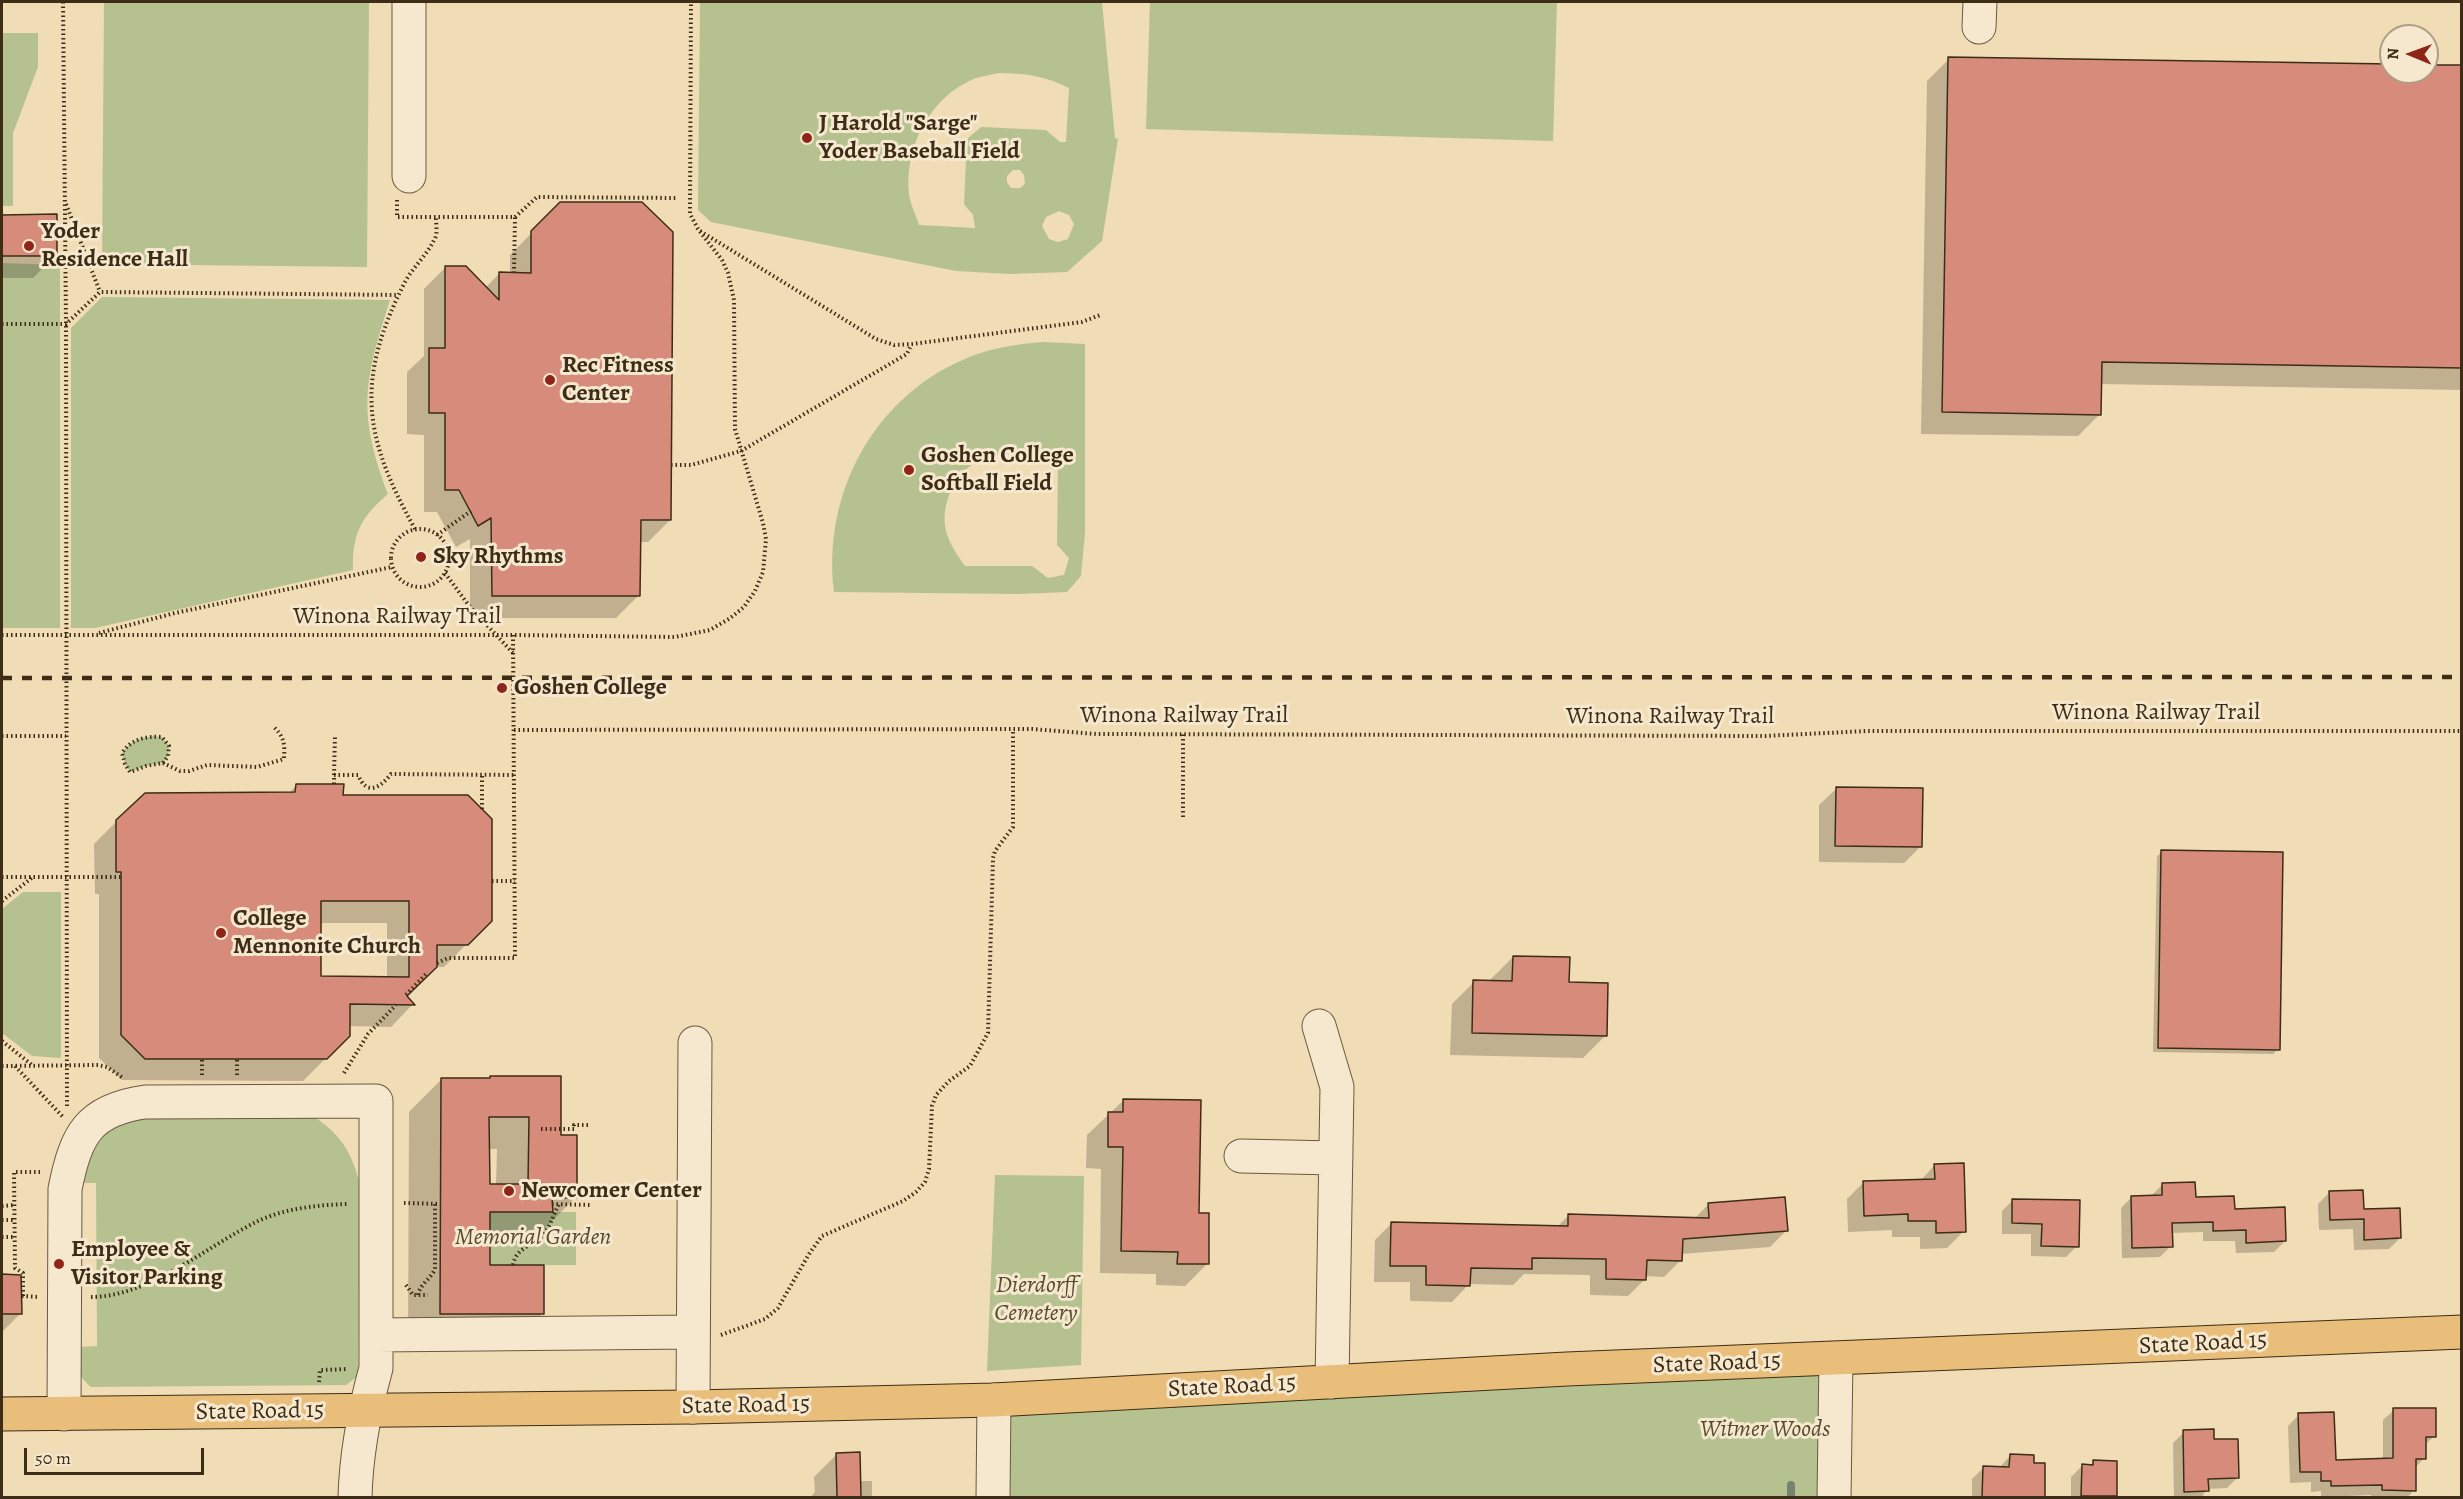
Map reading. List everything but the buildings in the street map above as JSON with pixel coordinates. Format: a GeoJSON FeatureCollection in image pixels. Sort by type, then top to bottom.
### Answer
{"type":"FeatureCollection","features":[{"type":"Feature","properties":{"kind":"main road","name":"State Road 15"},"geometry":{"type":"LineString","coordinates":[[2,1414],[693,1407],[994,1400],[1567,1369],[2462,1332]]}},
{"type":"Feature","properties":{"kind":"street"},"geometry":{"type":"LineString","coordinates":[[403,184],[409,2]]}},
{"type":"Feature","properties":{"kind":"street"},"geometry":{"type":"LineString","coordinates":[[1319,1026],[1337,1087],[1332,1382]]}},
{"type":"Feature","properties":{"kind":"street"},"geometry":{"type":"LineString","coordinates":[[693,1407],[695,1043]]}},
{"type":"Feature","properties":{"kind":"street"},"geometry":{"type":"LineString","coordinates":[[64,1414],[64,1189],[70,1163],[81,1139],[98,1116],[121,1106],[145,1102],[376,1101],[376,1368],[364,1411],[356,1462],[355,1497]]}},
{"type":"Feature","properties":{"kind":"street"},"geometry":{"type":"LineString","coordinates":[[1241,1156],[1336,1158]]}},
{"type":"Feature","properties":{"kind":"street"},"geometry":{"type":"LineString","coordinates":[[377,1335],[693,1336]]}},
{"type":"Feature","properties":{"kind":"street"},"geometry":{"type":"LineString","coordinates":[[1834,1497],[1836,1359]]}},
{"type":"Feature","properties":{"kind":"street"},"geometry":{"type":"LineString","coordinates":[[993,1497],[994,1400]]}},
{"type":"Feature","properties":{"kind":"path"},"geometry":{"type":"LineString","coordinates":[[63,2],[66,324],[67,1113],[69,1120]]}},
{"type":"Feature","properties":{"kind":"path"},"geometry":{"type":"LineString","coordinates":[[513,635],[675,638],[710,630],[729,620],[744,607],[755,591],[763,572],[765,555],[763,523],[735,429],[734,300],[728,273],[722,260],[698,229],[690,214],[691,2]]}},
{"type":"Feature","properties":{"kind":"path"},"geometry":{"type":"LineString","coordinates":[[403,184],[397,217],[515,217],[537,197],[678,198]]}},
{"type":"Feature","properties":{"kind":"path"},"geometry":{"type":"LineString","coordinates":[[64,200],[100,292]]}},
{"type":"Feature","properties":{"kind":"path"},"geometry":{"type":"LineString","coordinates":[[514,273],[515,217]]}},
{"type":"Feature","properties":{"kind":"path"},"geometry":{"type":"LineString","coordinates":[[416,529],[394,492],[375,441],[370,412],[374,365],[388,317],[407,277],[436,239],[436,218]]}},
{"type":"Feature","properties":{"kind":"path"},"geometry":{"type":"LineString","coordinates":[[698,229],[876,339],[894,345],[1083,322],[1100,315]]}},
{"type":"Feature","properties":{"kind":"path"},"geometry":{"type":"LineString","coordinates":[[57,235],[65,235]]}},
{"type":"Feature","properties":{"kind":"path"},"geometry":{"type":"LineString","coordinates":[[2,324],[66,324],[100,292],[398,295]]}},
{"type":"Feature","properties":{"kind":"path"},"geometry":{"type":"LineString","coordinates":[[671,465],[691,465],[741,451],[907,354],[912,344]]}},
{"type":"Feature","properties":{"kind":"path"},"geometry":{"type":"LineString","coordinates":[[436,535],[471,511]]}},
{"type":"Feature","properties":{"kind":"path"},"geometry":{"type":"LineString","coordinates":[[416,529],[436,535],[446,546],[449,555],[446,573],[431,585],[422,588],[403,583],[392,567],[391,557],[398,539],[406,532],[416,529]]}},
{"type":"Feature","properties":{"kind":"path"},"geometry":{"type":"LineString","coordinates":[[93,635],[175,613],[392,567]]}},
{"type":"Feature","properties":{"kind":"path"},"geometry":{"type":"LineString","coordinates":[[446,573],[470,608],[513,654]]}},
{"type":"Feature","properties":{"kind":"path","name":"Winona Railway Trail"},"geometry":{"type":"LineString","coordinates":[[2,635],[513,635],[514,730],[1013,730],[1183,735],[1765,736],[1867,731],[2462,731]]}},
{"type":"Feature","properties":{"kind":"path"},"geometry":{"type":"LineString","coordinates":[[163,763],[168,756],[169,746],[162,737],[153,736],[134,741],[127,745],[122,753],[130,772],[163,763],[180,771],[189,771],[207,765],[246,768],[271,764],[284,759],[285,741],[273,726]]}},
{"type":"Feature","properties":{"kind":"path"},"geometry":{"type":"LineString","coordinates":[[437,963],[448,958],[515,958],[514,730]]}},
{"type":"Feature","properties":{"kind":"path"},"geometry":{"type":"LineString","coordinates":[[693,1336],[733,1332],[765,1319],[778,1308],[822,1236],[903,1201],[925,1182],[929,1169],[932,1106],[936,1095],[949,1081],[970,1066],[988,1033],[993,858],[1012,827],[1013,730]]}},
{"type":"Feature","properties":{"kind":"path"},"geometry":{"type":"LineString","coordinates":[[1183,735],[1183,817]]}},
{"type":"Feature","properties":{"kind":"path"},"geometry":{"type":"LineString","coordinates":[[2,736],[66,736]]}},
{"type":"Feature","properties":{"kind":"path"},"geometry":{"type":"LineString","coordinates":[[334,784],[335,736]]}},
{"type":"Feature","properties":{"kind":"path"},"geometry":{"type":"LineString","coordinates":[[334,775],[358,775],[361,783],[368,788],[377,788],[391,774],[514,775]]}},
{"type":"Feature","properties":{"kind":"path"},"geometry":{"type":"LineString","coordinates":[[482,774],[482,809]]}},
{"type":"Feature","properties":{"kind":"path"},"geometry":{"type":"LineString","coordinates":[[2,877],[121,877]]}},
{"type":"Feature","properties":{"kind":"path"},"geometry":{"type":"LineString","coordinates":[[2,901],[34,877]]}},
{"type":"Feature","properties":{"kind":"path"},"geometry":{"type":"LineString","coordinates":[[492,881],[515,882]]}},
{"type":"Feature","properties":{"kind":"path"},"geometry":{"type":"LineString","coordinates":[[406,995],[426,973]]}},
{"type":"Feature","properties":{"kind":"path"},"geometry":{"type":"LineString","coordinates":[[2,1041],[33,1066]]}},
{"type":"Feature","properties":{"kind":"path"},"geometry":{"type":"LineString","coordinates":[[2,1066],[107,1067],[127,1081]]}},
{"type":"Feature","properties":{"kind":"path"},"geometry":{"type":"LineString","coordinates":[[15,1066],[64,1118]]}},
{"type":"Feature","properties":{"kind":"path"},"geometry":{"type":"LineString","coordinates":[[541,1129],[574,1129],[574,1125],[590,1125]]}},
{"type":"Feature","properties":{"kind":"path"},"geometry":{"type":"LineString","coordinates":[[418,1295],[421,1287],[435,1269],[435,1203]]}},
{"type":"Feature","properties":{"kind":"path"},"geometry":{"type":"LineString","coordinates":[[21,1296],[115,1295],[153,1280],[242,1230],[277,1214],[314,1207],[441,1204]]}},
{"type":"Feature","properties":{"kind":"path"},"geometry":{"type":"LineString","coordinates":[[552,1204],[590,1205]]}},
{"type":"Feature","properties":{"kind":"path"},"geometry":{"type":"LineString","coordinates":[[513,1265],[516,1255],[524,1247],[541,1237],[551,1225],[559,1204]]}},
{"type":"Feature","properties":{"kind":"path"},"geometry":{"type":"LineString","coordinates":[[2,1206],[15,1205]]}},
{"type":"Feature","properties":{"kind":"path"},"geometry":{"type":"LineString","coordinates":[[2,1220],[15,1220]]}},
{"type":"Feature","properties":{"kind":"path"},"geometry":{"type":"LineString","coordinates":[[2,1237],[15,1237]]}},
{"type":"Feature","properties":{"kind":"path"},"geometry":{"type":"LineString","coordinates":[[405,1282],[412,1294],[428,1294]]}},
{"type":"Feature","properties":{"kind":"path"},"geometry":{"type":"LineString","coordinates":[[319,1386],[320,1370],[360,1369]]}},
{"type":"Feature","properties":{"kind":"green space"},"geometry":{"type":"Polygon","coordinates":[[[104,2],[369,2],[367,267],[102,264],[104,2]]]}},
{"type":"Feature","properties":{"kind":"green space","name":"J Harold \"Sarge\" Yoder Baseball Field"},"geometry":{"type":"Polygon","coordinates":[[[700,2],[1102,2],[1115,138],[1118,139],[1102,241],[1067,272],[1010,274],[956,271],[711,222],[698,210],[700,2]],[[999,73],[976,78],[960,86],[945,97],[923,125],[911,159],[909,176],[910,198],[919,225],[975,228],[973,215],[964,204],[967,139],[981,127],[1046,130],[1060,142],[1066,142],[1069,88],[1035,76],[999,73]],[[1013,170],[1007,176],[1007,182],[1011,188],[1020,188],[1025,184],[1024,175],[1020,170],[1013,170]],[[1059,211],[1046,217],[1042,226],[1049,239],[1058,242],[1068,239],[1074,224],[1069,215],[1059,211]]]}},
{"type":"Feature","properties":{"kind":"green space"},"geometry":{"type":"Polygon","coordinates":[[[1150,2],[1557,2],[1553,141],[1146,129],[1150,2]]]}},
{"type":"Feature","properties":{"kind":"green space"},"geometry":{"type":"Polygon","coordinates":[[[2,33],[38,33],[38,67],[13,133],[13,206],[2,206],[2,33]]]}},
{"type":"Feature","properties":{"kind":"green space"},"geometry":{"type":"Polygon","coordinates":[[[2,263],[60,265],[60,628],[2,628],[2,263]]]}},
{"type":"Feature","properties":{"kind":"green space"},"geometry":{"type":"Polygon","coordinates":[[[102,297],[390,300],[374,353],[368,397],[368,418],[372,440],[388,494],[371,511],[360,527],[354,546],[353,570],[95,628],[71,628],[71,328],[102,297]]]}},
{"type":"Feature","properties":{"kind":"green space","name":"Goshen College Softball Field"},"geometry":{"type":"Polygon","coordinates":[[[1044,342],[1085,344],[1085,533],[1081,576],[1067,592],[1019,594],[834,592],[833,554],[837,518],[847,483],[862,450],[883,420],[908,394],[938,373],[972,356],[1007,346],[1044,342]],[[1004,454],[980,460],[966,470],[953,486],[946,505],[945,524],[950,542],[965,566],[1032,566],[1048,578],[1064,575],[1069,558],[1057,545],[1058,468],[1025,456],[1004,454]]]}},
{"type":"Feature","properties":{"kind":"green space"},"geometry":{"type":"Polygon","coordinates":[[[153,736],[162,737],[169,746],[168,756],[163,763],[130,772],[122,753],[136,741],[153,736]]]}},
{"type":"Feature","properties":{"kind":"green space"},"geometry":{"type":"Polygon","coordinates":[[[23,892],[61,892],[61,1058],[32,1056],[2,1033],[2,909],[23,892]]]}},
{"type":"Feature","properties":{"kind":"green space"},"geometry":{"type":"Polygon","coordinates":[[[316,1118],[340,1139],[354,1164],[360,1184],[358,1376],[346,1385],[91,1387],[80,1374],[79,1347],[97,1346],[96,1183],[81,1183],[92,1155],[101,1140],[123,1119],[316,1118]]]}},
{"type":"Feature","properties":{"kind":"green space","name":"Dierdorff Cemetery"},"geometry":{"type":"Polygon","coordinates":[[[995,1175],[1084,1176],[1081,1365],[987,1371],[995,1175]]]}},
{"type":"Feature","properties":{"kind":"green space","name":"Memorial Garden"},"geometry":{"type":"Polygon","coordinates":[[[490,1212],[576,1212],[576,1265],[490,1265],[490,1212]]]}},
{"type":"Feature","properties":{"kind":"green space","name":"Witmer Woods"},"geometry":{"type":"Polygon","coordinates":[[[1836,1359],[1834,1497],[993,1498],[994,1400],[1836,1359]]]}},
{"type":"Feature","properties":{"kind":"waterway"},"geometry":{"type":"LineString","coordinates":[[1791,1485],[1791,1498]]}},
{"type":"Feature","properties":{"kind":"railway"},"geometry":{"type":"LineString","coordinates":[[2,678],[2462,677]]}},
{"type":"Feature","properties":{"kind":"place","name":"J Harold \"Sarge\" Yoder Baseball Field"},"geometry":{"type":"Point","coordinates":[807,138]}},
{"type":"Feature","properties":{"kind":"place","name":"Yoder Residence Hall"},"geometry":{"type":"Point","coordinates":[29,246]}},
{"type":"Feature","properties":{"kind":"place","name":"Rec Fitness Center"},"geometry":{"type":"Point","coordinates":[550,380]}},
{"type":"Feature","properties":{"kind":"place","name":"Goshen College Softball Field"},"geometry":{"type":"Point","coordinates":[909,470]}},
{"type":"Feature","properties":{"kind":"place","name":"Sky Rhythms"},"geometry":{"type":"Point","coordinates":[421,557]}},
{"type":"Feature","properties":{"kind":"place","name":"Goshen College"},"geometry":{"type":"Point","coordinates":[502,688]}},
{"type":"Feature","properties":{"kind":"place","name":"College Mennonite Church"},"geometry":{"type":"Point","coordinates":[221,933]}},
{"type":"Feature","properties":{"kind":"place","name":"Newcomer Center"},"geometry":{"type":"Point","coordinates":[509,1191]}},
{"type":"Feature","properties":{"kind":"place","name":"Employee & Visitor Parking"},"geometry":{"type":"Point","coordinates":[59,1264]}}]}
